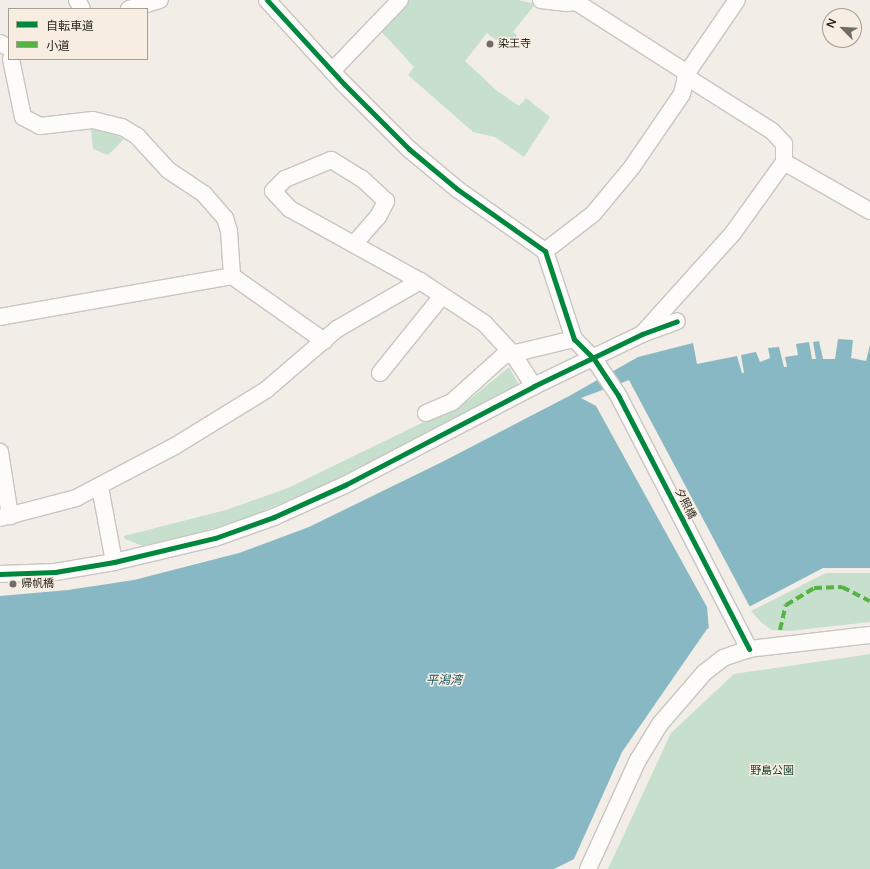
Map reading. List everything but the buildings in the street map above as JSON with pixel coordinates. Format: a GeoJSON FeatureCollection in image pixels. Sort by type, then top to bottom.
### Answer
{"type":"FeatureCollection","features":[{"type":"Feature","properties":{"kind":"street"},"geometry":{"type":"LineString","coordinates":[[132,8],[160,0]]}},
{"type":"Feature","properties":{"kind":"street"},"geometry":{"type":"LineString","coordinates":[[267,0],[332,71],[408,149],[457,189],[545,251],[574,339],[503,356],[452,402],[426,413]]}},
{"type":"Feature","properties":{"kind":"street"},"geometry":{"type":"LineString","coordinates":[[332,71],[400,0]]}},
{"type":"Feature","properties":{"kind":"street"},"geometry":{"type":"LineString","coordinates":[[541,0],[567,3],[574,1],[693,81],[772,131],[784,144],[784,162],[733,233],[642,334]]}},
{"type":"Feature","properties":{"kind":"street"},"geometry":{"type":"LineString","coordinates":[[545,251],[592,214],[632,167],[682,94],[686,76],[737,0]]}},
{"type":"Feature","properties":{"kind":"street"},"geometry":{"type":"LineString","coordinates":[[11,60],[23,117],[40,126],[93,120],[122,127],[137,136],[168,170],[211,201],[225,218],[229,231],[232,276]]}},
{"type":"Feature","properties":{"kind":"street"},"geometry":{"type":"LineString","coordinates":[[355,243],[378,217],[386,201],[362,179],[330,160],[285,179],[274,191],[290,209],[355,243],[420,281],[441,297],[484,323],[513,354],[534,386]]}},
{"type":"Feature","properties":{"kind":"street"},"geometry":{"type":"LineString","coordinates":[[784,162],[870,211]]}},
{"type":"Feature","properties":{"kind":"street"},"geometry":{"type":"LineString","coordinates":[[0,317],[232,276],[324,341]]}},
{"type":"Feature","properties":{"kind":"street"},"geometry":{"type":"LineString","coordinates":[[0,452],[5,517],[76,498],[100,487],[232,413],[266,390],[336,330],[420,281]]}},
{"type":"Feature","properties":{"kind":"street"},"geometry":{"type":"LineString","coordinates":[[380,373],[441,297]]}},
{"type":"Feature","properties":{"kind":"street"},"geometry":{"type":"LineString","coordinates":[[0,574],[55,572],[114,562],[215,538],[309,503],[534,386],[594,359],[642,334],[677,321]]}},
{"type":"Feature","properties":{"kind":"street","name":"夕照橋"},"geometry":{"type":"LineString","coordinates":[[574,339],[594,359],[618,396],[733,621],[749,649]]}},
{"type":"Feature","properties":{"kind":"street"},"geometry":{"type":"LineString","coordinates":[[100,487],[114,562]]}},
{"type":"Feature","properties":{"kind":"street"},"geometry":{"type":"LineString","coordinates":[[588,869],[638,760],[660,724],[704,673],[722,658],[749,649],[870,635]]}},
{"type":"Feature","properties":{"kind":"green space"},"geometry":{"type":"Polygon","coordinates":[[[407,0],[518,0],[535,4],[513,32],[517,35],[506,48],[487,33],[465,61],[496,90],[519,106],[526,98],[550,117],[524,157],[495,137],[473,132],[408,75],[414,67],[380,30],[407,0]]]}},
{"type":"Feature","properties":{"kind":"green space"},"geometry":{"type":"Polygon","coordinates":[[[91,129],[110,132],[124,139],[108,155],[93,149],[91,129]]]}},
{"type":"Feature","properties":{"kind":"green space"},"geometry":{"type":"Polygon","coordinates":[[[509,367],[519,385],[325,485],[237,522],[145,547],[125,539],[124,536],[226,510],[288,488],[469,400],[509,367]]]}},
{"type":"Feature","properties":{"kind":"green space"},"geometry":{"type":"Polygon","coordinates":[[[826,573],[870,573],[870,622],[790,631],[772,630],[762,623],[751,611],[826,573]]]}},
{"type":"Feature","properties":{"kind":"green space","name":"野島公園"},"geometry":{"type":"Polygon","coordinates":[[[870,654],[870,869],[608,869],[671,733],[734,674],[870,654]]]}},
{"type":"Feature","properties":{"kind":"water","name":"平潟湾"},"geometry":{"type":"Polygon","coordinates":[[[838,339],[853,340],[851,358],[866,361],[870,345],[870,568],[823,568],[707,629],[622,752],[574,859],[554,869],[0,869],[0,596],[68,590],[134,580],[239,553],[309,527],[442,462],[571,395],[638,357],[693,343],[697,364],[737,356],[742,373],[744,373],[741,355],[756,352],[760,362],[770,358],[768,348],[779,347],[784,367],[787,367],[785,357],[798,355],[796,344],[809,342],[812,359],[816,359],[813,342],[819,341],[823,359],[835,359],[838,339]]]}},
{"type":"Feature","properties":{"kind":"pier"},"geometry":{"type":"Polygon","coordinates":[[[629,380],[751,609],[709,630],[707,607],[596,406],[581,398],[629,380]]]}},
{"type":"Feature","properties":{"kind":"marked path"},"geometry":{"type":"LineString","coordinates":[[780,630],[786,605],[814,588],[842,587],[870,601]]}},
{"type":"Feature","properties":{"kind":"cycle path"},"geometry":{"type":"LineString","coordinates":[[267,0],[344,84],[409,149],[457,189],[545,251],[574,339],[594,359],[618,395],[749,649]]}},
{"type":"Feature","properties":{"kind":"cycle path"},"geometry":{"type":"LineString","coordinates":[[0,574],[55,572],[114,562],[215,538],[274,517],[345,485],[534,386],[642,334],[677,321]]}},
{"type":"Feature","properties":{"kind":"place","name":"染王寺"},"geometry":{"type":"Point","coordinates":[490,44]}},
{"type":"Feature","properties":{"kind":"place","name":"帰帆橋"},"geometry":{"type":"Point","coordinates":[13,584]}}]}
